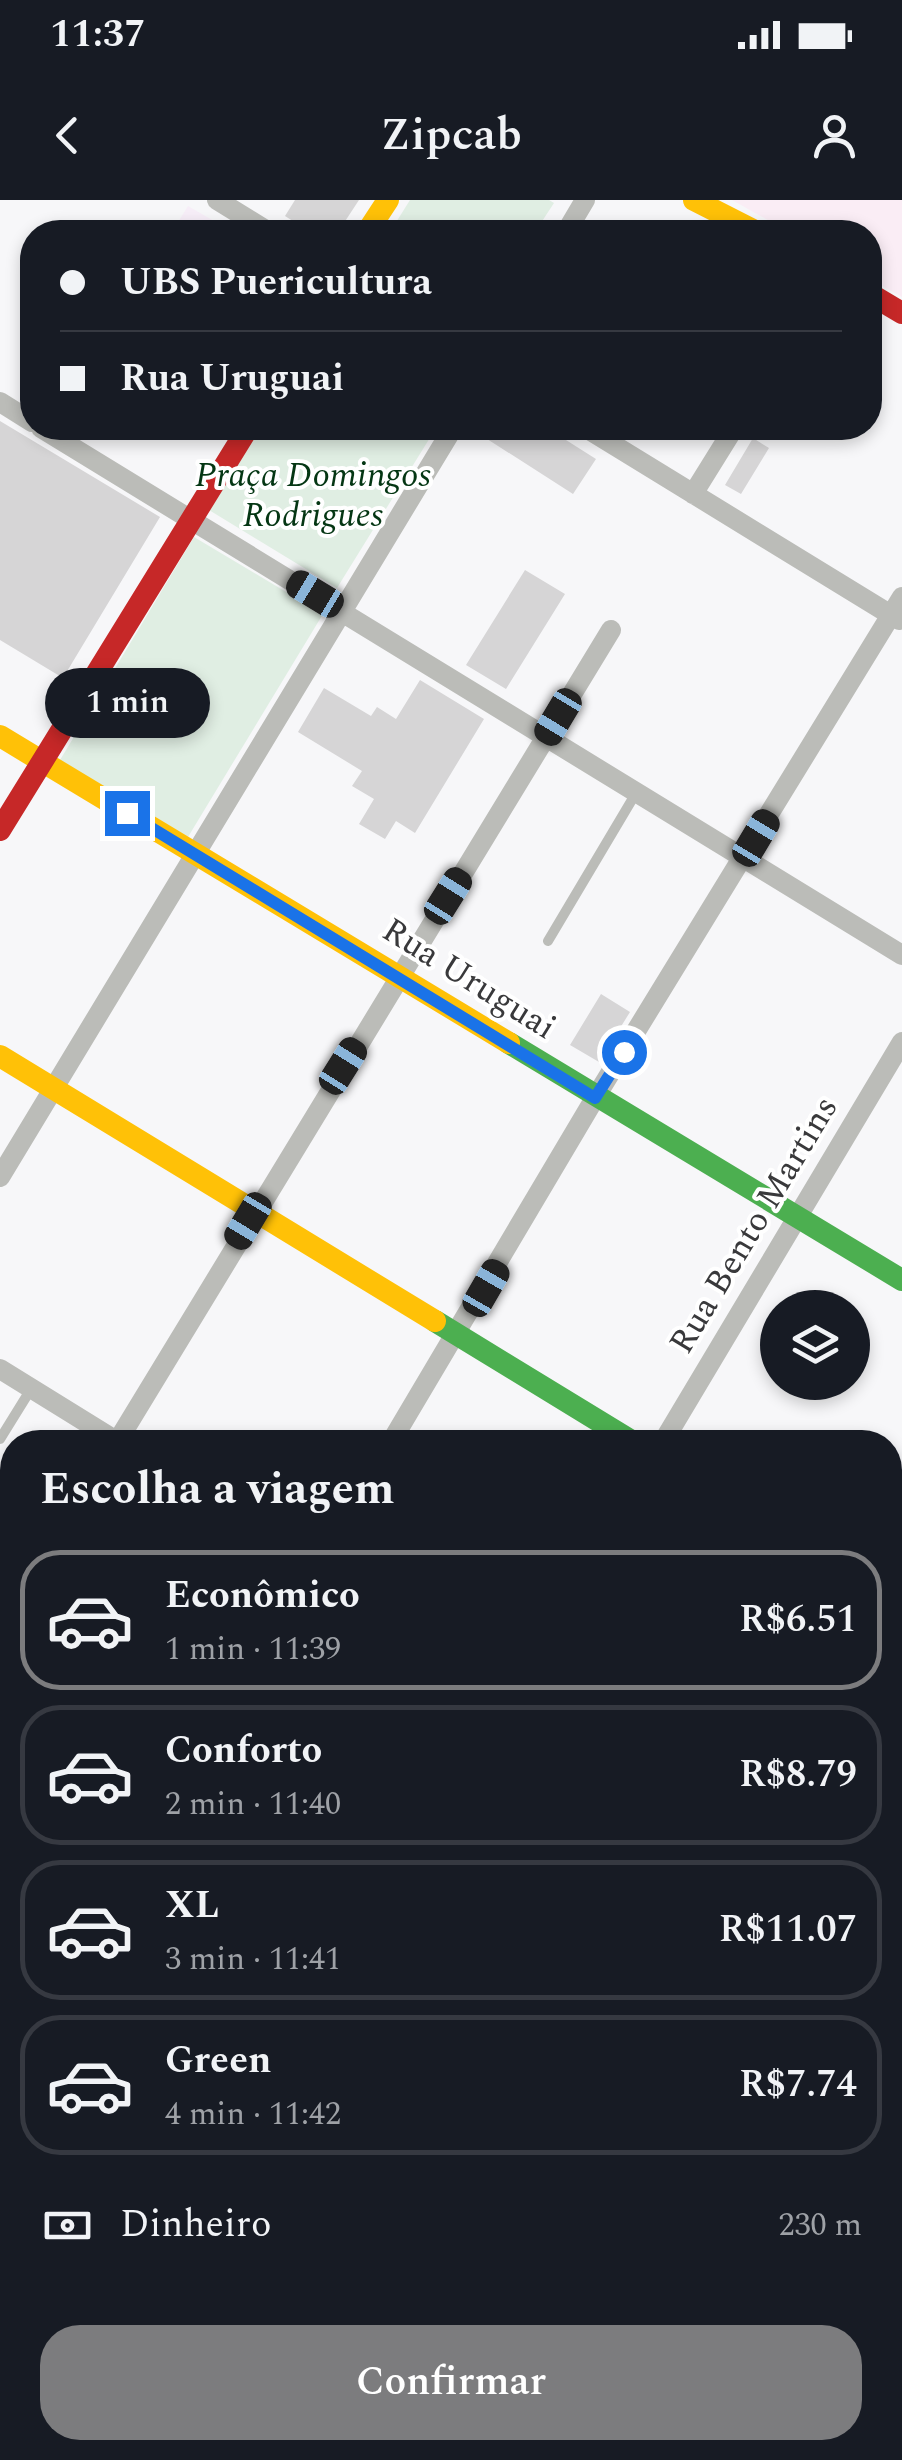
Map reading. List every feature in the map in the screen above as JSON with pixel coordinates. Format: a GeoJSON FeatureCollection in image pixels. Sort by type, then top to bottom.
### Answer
{"type":"FeatureCollection","features":[{"type":"Feature","properties":{"kind":"street"},"geometry":{"type":"LineString","coordinates":[[216,200],[247,208]]}},
{"type":"Feature","properties":{"kind":"street"},"geometry":{"type":"LineString","coordinates":[[694,200],[734,220]]}},
{"type":"Feature","properties":{"kind":"street"},"geometry":{"type":"LineString","coordinates":[[62,440],[902,955]]}},
{"type":"Feature","properties":{"kind":"street"},"geometry":{"type":"LineString","coordinates":[[0,830],[241,440]]}},
{"type":"Feature","properties":{"kind":"street"},"geometry":{"type":"LineString","coordinates":[[0,1177],[446,440]]}},
{"type":"Feature","properties":{"kind":"street"},"geometry":{"type":"LineString","coordinates":[[400,1430],[459,1335],[595,1098],[898,612],[605,440]]}},
{"type":"Feature","properties":{"kind":"street"},"geometry":{"type":"LineString","coordinates":[[693,494],[727,440]]}},
{"type":"Feature","properties":{"kind":"street"},"geometry":{"type":"LineString","coordinates":[[124,1430],[611,630]]}},
{"type":"Feature","properties":{"kind":"street","name":"Rua Uruguai"},"geometry":{"type":"LineString","coordinates":[[0,736],[902,1280]]}},
{"type":"Feature","properties":{"kind":"street","name":"Rua Bento Martins"},"geometry":{"type":"LineString","coordinates":[[671,1430],[796,1214],[902,1042]]}},
{"type":"Feature","properties":{"kind":"street"},"geometry":{"type":"LineString","coordinates":[[0,1056],[613,1430]]}},
{"type":"Feature","properties":{"kind":"street"},"geometry":{"type":"LineString","coordinates":[[0,1369],[98,1430]]}},
{"type":"Feature","properties":{"kind":"lane"},"geometry":{"type":"LineString","coordinates":[[548,942],[636,792]]}},
{"type":"Feature","properties":{"kind":"lane"},"geometry":{"type":"LineString","coordinates":[[5,1430],[31,1388]]}},
{"type":"Feature","properties":{"kind":"shaded area"},"geometry":{"type":"Polygon","coordinates":[[[732,200],[902,200],[902,297],[882,286],[882,220],[768,220],[732,200]]]}},
{"type":"Feature","properties":{"kind":"shaded area"},"geometry":{"type":"Polygon","coordinates":[[[188,206],[212,220],[179,220],[188,206]]]}},
{"type":"Feature","properties":{"kind":"green space"},"geometry":{"type":"Polygon","coordinates":[[[410,200],[554,203],[543,220],[398,220],[410,200]]]}},
{"type":"Feature","properties":{"kind":"green space","name":"Praça Domingos Rodrigues"},"geometry":{"type":"Polygon","coordinates":[[[253,440],[429,440],[337,588],[209,510],[253,440]]]}},
{"type":"Feature","properties":{"kind":"green space","name":"Praça Domingos Rodrigues"},"geometry":{"type":"Polygon","coordinates":[[[194,537],[323,614],[188,837],[60,760],[194,537]]]}},
{"type":"Feature","properties":{"kind":"building"},"geometry":{"type":"Polygon","coordinates":[[[295,200],[359,200],[346,220],[291,220],[285,216],[295,200]]]}},
{"type":"Feature","properties":{"kind":"building"},"geometry":{"type":"Polygon","coordinates":[[[0,421],[20,433],[20,440],[32,440],[160,517],[63,678],[0,640],[0,421]]]}},
{"type":"Feature","properties":{"kind":"building"},"geometry":{"type":"Polygon","coordinates":[[[489,440],[566,440],[596,459],[573,494],[489,440]]]}},
{"type":"Feature","properties":{"kind":"building"},"geometry":{"type":"Polygon","coordinates":[[[752,440],[769,448],[741,494],[725,485],[752,440]]]}},
{"type":"Feature","properties":{"kind":"building"},"geometry":{"type":"Polygon","coordinates":[[[525,570],[565,594],[506,689],[466,665],[525,570]]]}},
{"type":"Feature","properties":{"kind":"building"},"geometry":{"type":"Polygon","coordinates":[[[420,680],[484,719],[415,833],[396,821],[385,839],[359,824],[374,799],[352,786],[362,771],[298,732],[324,688],[371,716],[377,707],[396,719],[420,680]]]}},
{"type":"Feature","properties":{"kind":"building"},"geometry":{"type":"Polygon","coordinates":[[[601,994],[630,1012],[599,1062],[570,1045],[601,994]]]}},
{"type":"Feature","properties":{"kind":"traffic: fast"},"geometry":{"type":"LineString","coordinates":[[509,1043],[902,1280]]}},
{"type":"Feature","properties":{"kind":"traffic: fast"},"geometry":{"type":"LineString","coordinates":[[435,1321],[613,1430]]}},
{"type":"Feature","properties":{"kind":"traffic: slow"},"geometry":{"type":"LineString","coordinates":[[375,220],[388,200]]}},
{"type":"Feature","properties":{"kind":"traffic: slow"},"geometry":{"type":"LineString","coordinates":[[694,200],[733,220]]}},
{"type":"Feature","properties":{"kind":"traffic: slow"},"geometry":{"type":"LineString","coordinates":[[0,736],[509,1043]]}},
{"type":"Feature","properties":{"kind":"traffic: slow"},"geometry":{"type":"LineString","coordinates":[[0,1056],[435,1321]]}},
{"type":"Feature","properties":{"kind":"traffic: jam"},"geometry":{"type":"LineString","coordinates":[[882,301],[902,313]]}},
{"type":"Feature","properties":{"kind":"traffic: jam"},"geometry":{"type":"LineString","coordinates":[[0,830],[241,440]]}},
{"type":"Feature","properties":{"kind":"route"},"geometry":{"type":"LineString","coordinates":[[127,813],[399,975],[595,1098],[624,1052]]}}]}
